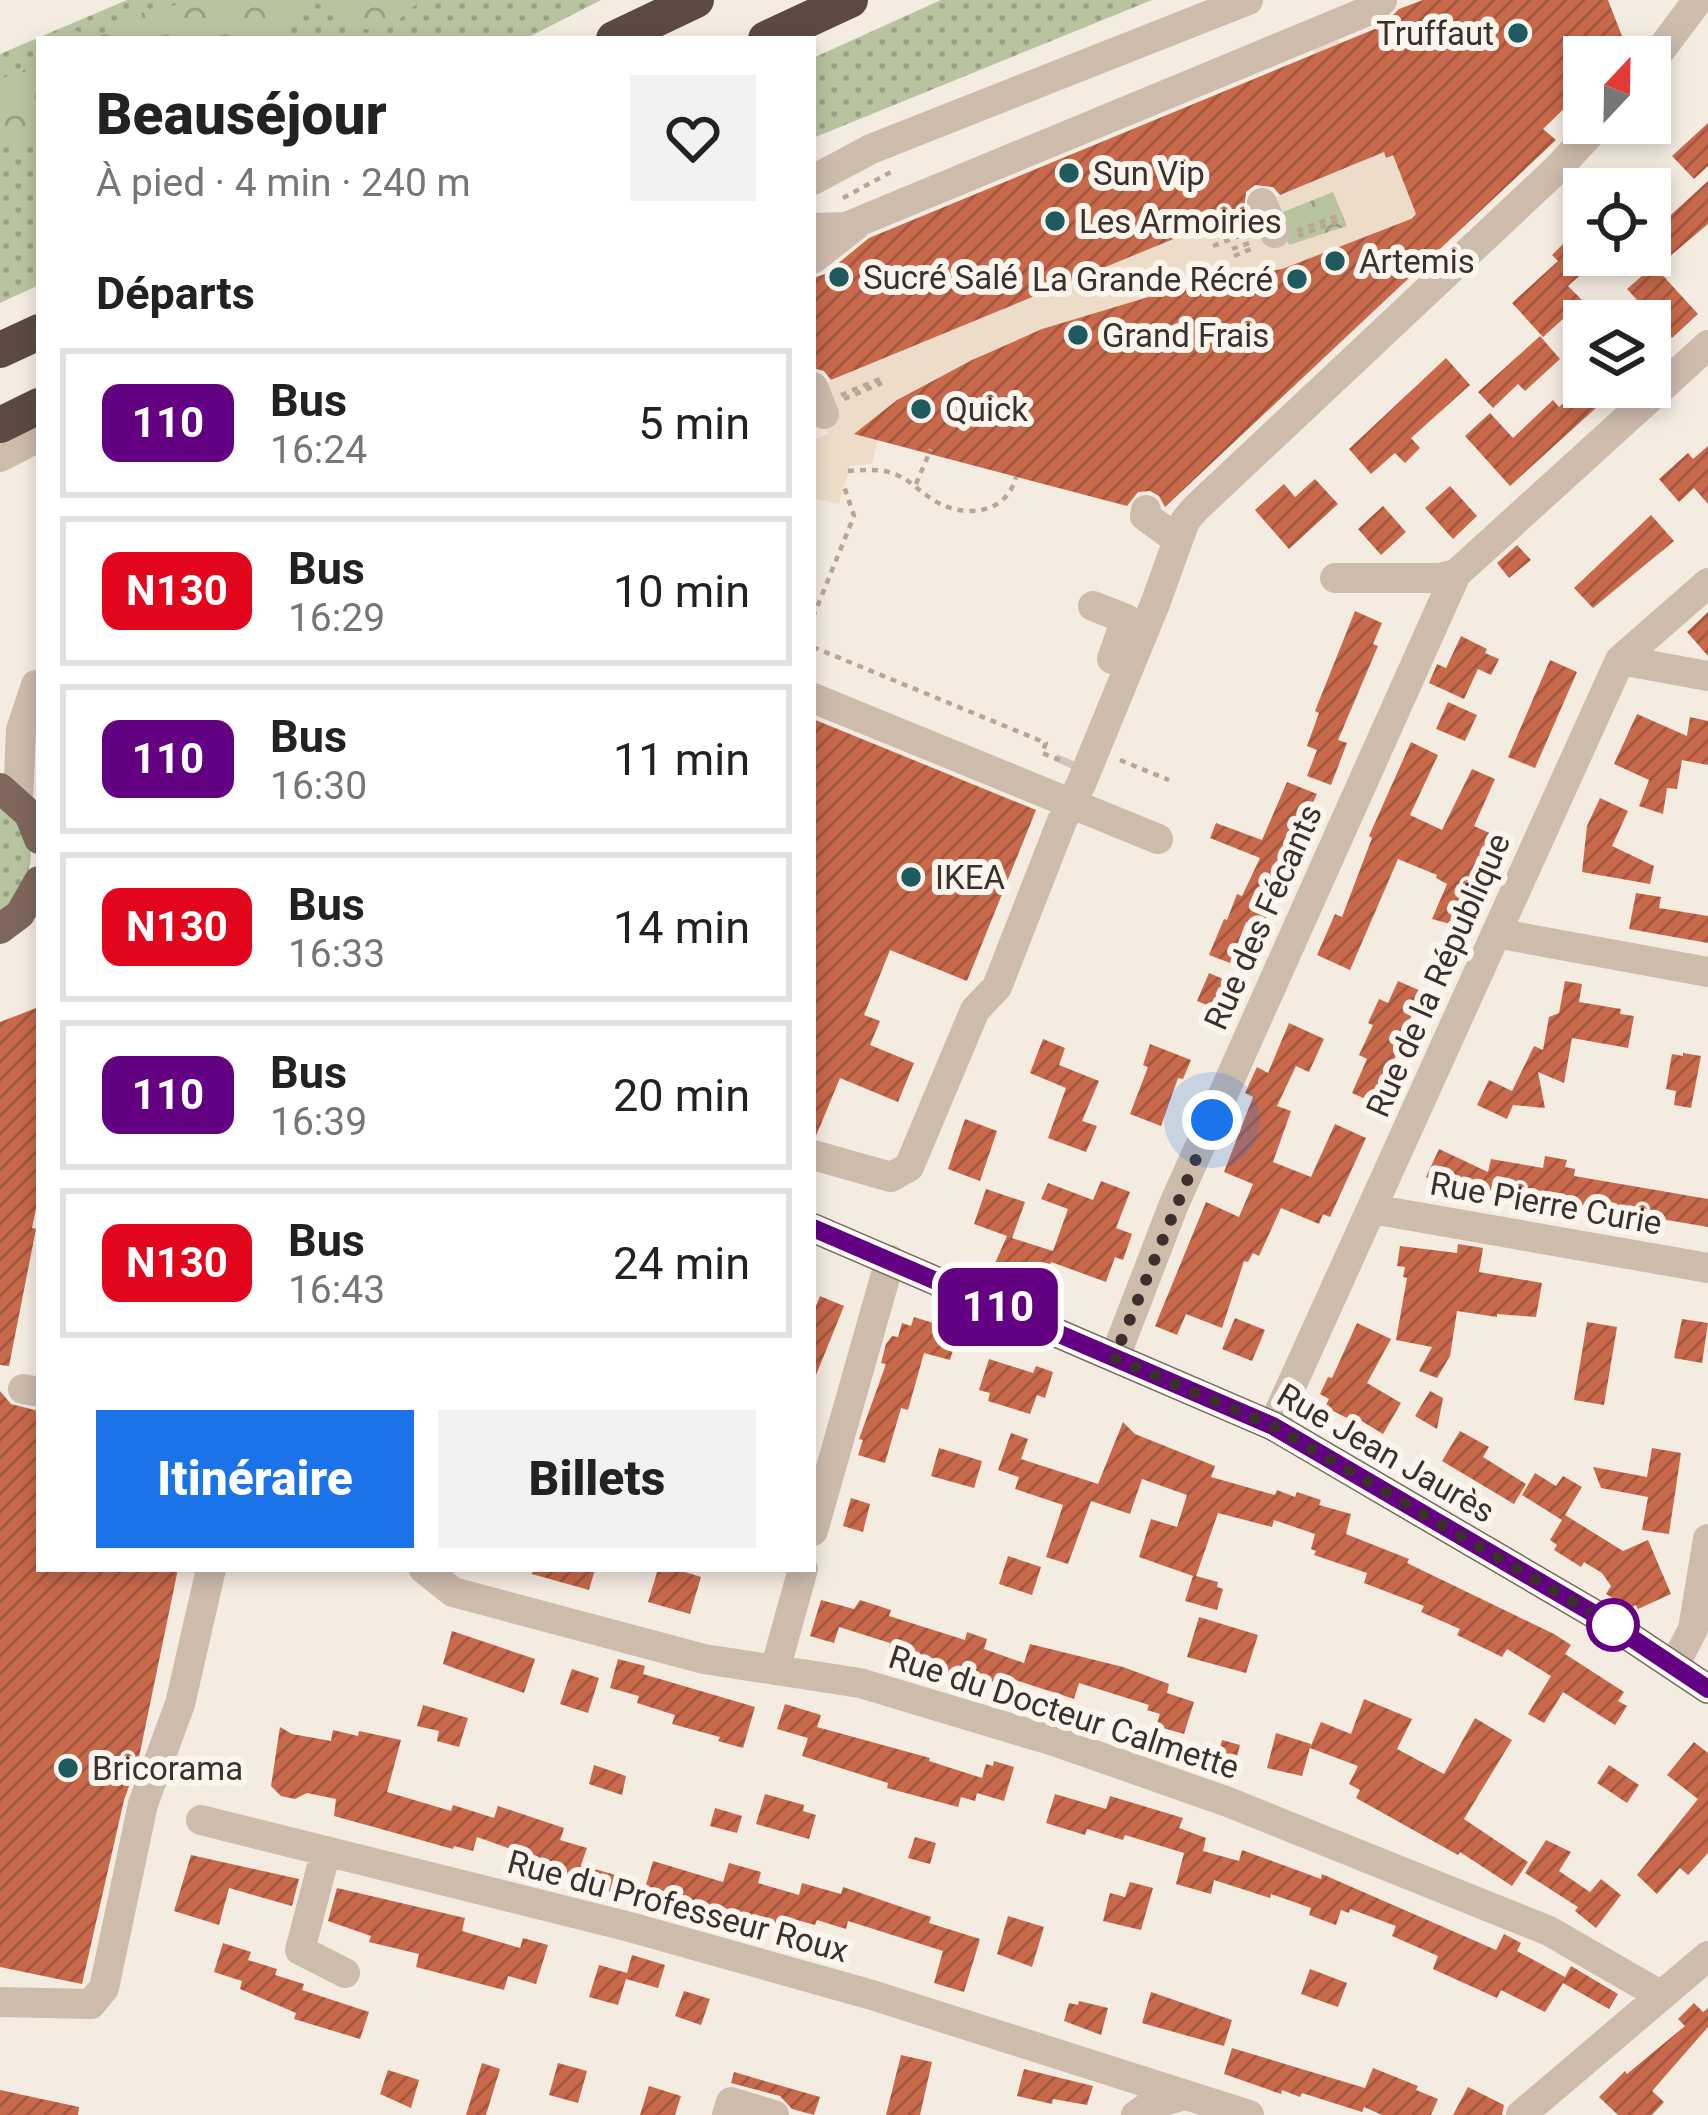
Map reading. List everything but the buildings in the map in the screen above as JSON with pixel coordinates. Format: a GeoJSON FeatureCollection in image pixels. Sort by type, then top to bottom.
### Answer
{"type":"FeatureCollection","features":[{"type":"Feature","properties":{"kind":"highway"},"geometry":{"type":"LineString","coordinates":[[620,36],[696,0]]}},
{"type":"Feature","properties":{"kind":"highway"},"geometry":{"type":"LineString","coordinates":[[772,36],[850,0]]}},
{"type":"Feature","properties":{"kind":"highway"},"geometry":{"type":"LineString","coordinates":[[0,350],[36,333]]}},
{"type":"Feature","properties":{"kind":"highway"},"geometry":{"type":"LineString","coordinates":[[0,424],[36,407]]}},
{"type":"Feature","properties":{"kind":"main road"},"geometry":{"type":"LineString","coordinates":[[9,795],[36,834]]}},
{"type":"Feature","properties":{"kind":"main road"},"geometry":{"type":"LineString","coordinates":[[20,920],[36,887]]}},
{"type":"Feature","properties":{"kind":"main road","name":"Rue Jean Jaurès"},"geometry":{"type":"LineString","coordinates":[[816,1229],[1273,1426],[1676,1664],[1708,1689]]}},
{"type":"Feature","properties":{"kind":"street"},"geometry":{"type":"LineString","coordinates":[[816,178],[871,149],[1248,0]]}},
{"type":"Feature","properties":{"kind":"street"},"geometry":{"type":"LineString","coordinates":[[820,218],[846,226],[865,219],[1324,33],[1376,8],[1382,0]]}},
{"type":"Feature","properties":{"kind":"street"},"geometry":{"type":"LineString","coordinates":[[1671,36],[1698,0]]}},
{"type":"Feature","properties":{"kind":"street"},"geometry":{"type":"LineString","coordinates":[[1079,765],[1195,508],[1580,144]]}},
{"type":"Feature","properties":{"kind":"street"},"geometry":{"type":"LineString","coordinates":[[816,258],[865,219]]}},
{"type":"Feature","properties":{"kind":"street"},"geometry":{"type":"LineString","coordinates":[[1335,578],[1456,574],[1708,344]]}},
{"type":"Feature","properties":{"kind":"street"},"geometry":{"type":"LineString","coordinates":[[0,457],[36,439]]}},
{"type":"Feature","properties":{"kind":"street"},"geometry":{"type":"LineString","coordinates":[[1146,510],[1145,516],[1178,540]]}},
{"type":"Feature","properties":{"kind":"street","name":"Rue des Fécants"},"geometry":{"type":"LineString","coordinates":[[1114,1358],[1174,1204],[1456,574]]}},
{"type":"Feature","properties":{"kind":"street","name":"Rue de la République"},"geometry":{"type":"LineString","coordinates":[[1273,1426],[1620,660],[1708,583]]}},
{"type":"Feature","properties":{"kind":"street"},"geometry":{"type":"LineString","coordinates":[[816,1156],[891,1177],[909,1167],[975,1010],[997,987],[1072,804],[1079,765],[1126,625],[1121,614],[1093,607]]}},
{"type":"Feature","properties":{"kind":"street"},"geometry":{"type":"LineString","coordinates":[[1620,660],[1708,676]]}},
{"type":"Feature","properties":{"kind":"street"},"geometry":{"type":"LineString","coordinates":[[0,730],[36,685]]}},
{"type":"Feature","properties":{"kind":"street"},"geometry":{"type":"LineString","coordinates":[[9,795],[21,730],[36,689]]}},
{"type":"Feature","properties":{"kind":"street"},"geometry":{"type":"LineString","coordinates":[[816,699],[1158,839]]}},
{"type":"Feature","properties":{"kind":"street"},"geometry":{"type":"LineString","coordinates":[[1496,934],[1708,972]]}},
{"type":"Feature","properties":{"kind":"street","name":"Rue Pierre Curie"},"geometry":{"type":"LineString","coordinates":[[1372,1209],[1708,1268]]}},
{"type":"Feature","properties":{"kind":"street"},"geometry":{"type":"LineString","coordinates":[[816,1520],[890,1260]]}},
{"type":"Feature","properties":{"kind":"street"},"geometry":{"type":"LineString","coordinates":[[1676,1664],[1693,1629],[1708,1539]]}},
{"type":"Feature","properties":{"kind":"street"},"geometry":{"type":"LineString","coordinates":[[0,2002],[91,2003],[104,1988],[142,1804],[180,1704],[210,1572]]}},
{"type":"Feature","properties":{"kind":"street","name":"Rue du Docteur Calmette"},"geometry":{"type":"LineString","coordinates":[[428,1572],[453,1592],[704,1659],[860,1683],[1057,1742],[1228,1802],[1549,1931],[1660,1995]]}},
{"type":"Feature","properties":{"kind":"street"},"geometry":{"type":"LineString","coordinates":[[775,1670],[801,1572]]}},
{"type":"Feature","properties":{"kind":"street","name":"Rue du Professeur Roux"},"geometry":{"type":"LineString","coordinates":[[201,1820],[630,1927],[872,1995],[1132,2077],[1163,2109],[1237,2111]]}},
{"type":"Feature","properties":{"kind":"street"},"geometry":{"type":"LineString","coordinates":[[326,1851],[300,1950],[345,1973]]}},
{"type":"Feature","properties":{"kind":"street"},"geometry":{"type":"LineString","coordinates":[[1521,2115],[1708,1956]]}},
{"type":"Feature","properties":{"kind":"street"},"geometry":{"type":"LineString","coordinates":[[728,2115],[731,2102],[774,2115]]}},
{"type":"Feature","properties":{"kind":"path"},"geometry":{"type":"LineString","coordinates":[[820,218],[907,164]]}},
{"type":"Feature","properties":{"kind":"path"},"geometry":{"type":"LineString","coordinates":[[1213,246],[1344,216]]}},
{"type":"Feature","properties":{"kind":"path"},"geometry":{"type":"LineString","coordinates":[[1234,256],[1274,230]]}},
{"type":"Feature","properties":{"kind":"path"},"geometry":{"type":"LineString","coordinates":[[819,405],[881,381]]}},
{"type":"Feature","properties":{"kind":"path"},"geometry":{"type":"LineString","coordinates":[[916,484],[932,449]]}},
{"type":"Feature","properties":{"kind":"path"},"geometry":{"type":"LineString","coordinates":[[848,471],[883,470],[916,484],[931,500],[978,513],[1000,504],[1016,477]]}},
{"type":"Feature","properties":{"kind":"path"},"geometry":{"type":"LineString","coordinates":[[816,610],[854,516],[844,486]]}},
{"type":"Feature","properties":{"kind":"path"},"geometry":{"type":"LineString","coordinates":[[816,650],[1046,743],[1042,753],[1106,778],[1115,758],[1168,780]]}},
{"type":"Feature","properties":{"kind":"green space"},"geometry":{"type":"Polygon","coordinates":[[[127,0],[601,0],[531,36],[42,36],[127,0]]]}},
{"type":"Feature","properties":{"kind":"green space"},"geometry":{"type":"Polygon","coordinates":[[[198,0],[307,0],[280,36],[100,36],[144,12],[198,0]]]}},
{"type":"Feature","properties":{"kind":"green space"},"geometry":{"type":"Polygon","coordinates":[[[313,0],[471,0],[419,2],[384,32],[353,27],[313,0]]]}},
{"type":"Feature","properties":{"kind":"green space"},"geometry":{"type":"Polygon","coordinates":[[[941,0],[1152,0],[816,137],[816,57],[941,0]]]}},
{"type":"Feature","properties":{"kind":"green space"},"geometry":{"type":"Polygon","coordinates":[[[36,39],[36,286],[0,303],[0,54],[36,39]]]}},
{"type":"Feature","properties":{"kind":"green space"},"geometry":{"type":"Polygon","coordinates":[[[36,65],[36,133],[0,149],[0,79],[36,65]]]}},
{"type":"Feature","properties":{"kind":"green space"},"geometry":{"type":"Polygon","coordinates":[[[1335,188],[1351,228],[1291,251],[1277,212],[1335,188]]]}},
{"type":"Feature","properties":{"kind":"green space"},"geometry":{"type":"Polygon","coordinates":[[[0,801],[24,830],[31,857],[22,885],[0,914],[0,801]]]}},
{"type":"Feature","properties":{"kind":"shaded area"},"geometry":{"type":"Polygon","coordinates":[[[1336,32],[1386,157],[1393,155],[1416,214],[1410,217],[1428,261],[1407,282],[1385,229],[1282,269],[1165,292],[1042,329],[897,400],[856,433],[878,440],[872,464],[850,466],[839,504],[816,499],[816,439],[828,434],[816,387],[1358,163],[1311,42],[1336,32]],[[1333,192],[1278,214],[1289,245],[1347,226],[1333,192]]]}},
{"type":"Feature","properties":{"kind":"tunnel"},"geometry":{"type":"LineString","coordinates":[[1068,767],[1071,760]]}},
{"type":"Feature","properties":{"kind":"bus line","name":"110"},"geometry":{"type":"LineString","coordinates":[[816,1229],[1273,1426],[1603,1619],[1708,1689]]}},
{"type":"Feature","properties":{"kind":"place","name":"Truffaut"},"geometry":{"type":"Point","coordinates":[1518,33]}},
{"type":"Feature","properties":{"kind":"place","name":"Sun Vip"},"geometry":{"type":"Point","coordinates":[1069,173]}},
{"type":"Feature","properties":{"kind":"place","name":"Les Armoiries"},"geometry":{"type":"Point","coordinates":[1055,221]}},
{"type":"Feature","properties":{"kind":"place","name":"Artemis"},"geometry":{"type":"Point","coordinates":[1335,261]}},
{"type":"Feature","properties":{"kind":"place","name":"Sucré Salé"},"geometry":{"type":"Point","coordinates":[839,277]}},
{"type":"Feature","properties":{"kind":"place","name":"La Grande Récré"},"geometry":{"type":"Point","coordinates":[1297,279]}},
{"type":"Feature","properties":{"kind":"place","name":"Grand Frais"},"geometry":{"type":"Point","coordinates":[1078,335]}},
{"type":"Feature","properties":{"kind":"place","name":"Quick"},"geometry":{"type":"Point","coordinates":[921,409]}},
{"type":"Feature","properties":{"kind":"place","name":"IKEA"},"geometry":{"type":"Point","coordinates":[911,877]}},
{"type":"Feature","properties":{"kind":"place","name":"Bricorama"},"geometry":{"type":"Point","coordinates":[68,1768]}},
{"type":"Feature","properties":{"kind":"route"},"geometry":{"type":"LineString","coordinates":[[1212,1120],[1114,1358],[1273,1426],[1613,1625]]}}]}
